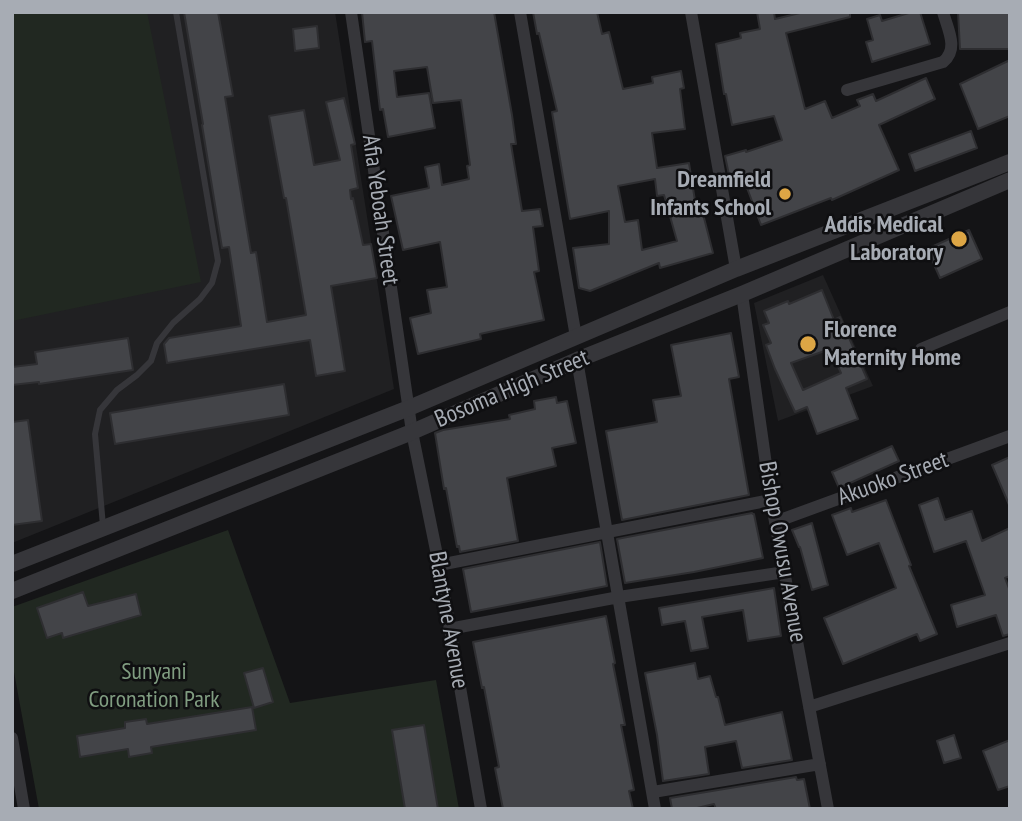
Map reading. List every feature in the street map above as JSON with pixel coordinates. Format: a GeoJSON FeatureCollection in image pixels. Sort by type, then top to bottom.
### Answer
{"type":"FeatureCollection","features":[{"type":"Feature","properties":{"kind":"street","name":"Afia Yeboah Street"},"geometry":{"type":"LineString","coordinates":[[351,12],[411,432]]}},
{"type":"Feature","properties":{"kind":"street"},"geometry":{"type":"LineString","coordinates":[[520,12],[576,337]]}},
{"type":"Feature","properties":{"kind":"street"},"geometry":{"type":"LineString","coordinates":[[691,12],[736,269]]}},
{"type":"Feature","properties":{"kind":"street"},"geometry":{"type":"LineString","coordinates":[[846,90],[943,62],[950,56],[952,48],[943,12]]}},
{"type":"Feature","properties":{"kind":"street","name":"Bosoma High Street"},"geometry":{"type":"LineString","coordinates":[[12,564],[409,408],[736,269],[1010,162]]}},
{"type":"Feature","properties":{"kind":"street","name":"Bosoma High Street"},"geometry":{"type":"LineString","coordinates":[[12,591],[411,432],[1010,180]]}},
{"type":"Feature","properties":{"kind":"street","name":"Bishop Owusu Avenue"},"geometry":{"type":"LineString","coordinates":[[742,293],[771,500],[828,809]]}},
{"type":"Feature","properties":{"kind":"street"},"geometry":{"type":"LineString","coordinates":[[921,349],[1010,312]]}},
{"type":"Feature","properties":{"kind":"street"},"geometry":{"type":"LineString","coordinates":[[577,360],[655,809]]}},
{"type":"Feature","properties":{"kind":"street","name":"Blantyne Avenue"},"geometry":{"type":"LineString","coordinates":[[411,432],[439,565],[481,809]]}},
{"type":"Feature","properties":{"kind":"street","name":"Akuoko Street"},"geometry":{"type":"LineString","coordinates":[[775,522],[1010,436]]}},
{"type":"Feature","properties":{"kind":"street"},"geometry":{"type":"LineString","coordinates":[[439,565],[771,500]]}},
{"type":"Feature","properties":{"kind":"street"},"geometry":{"type":"LineString","coordinates":[[449,629],[619,597],[785,572]]}},
{"type":"Feature","properties":{"kind":"street"},"geometry":{"type":"LineString","coordinates":[[809,707],[1010,643]]}},
{"type":"Feature","properties":{"kind":"street"},"geometry":{"type":"LineString","coordinates":[[12,738],[24,809]]}},
{"type":"Feature","properties":{"kind":"street"},"geometry":{"type":"LineString","coordinates":[[653,792],[820,764]]}},
{"type":"Feature","properties":{"kind":"lane"},"geometry":{"type":"LineString","coordinates":[[103,528],[95,434],[100,410],[117,390],[137,376],[151,361],[157,343],[212,284],[218,261],[176,12]]}},
{"type":"Feature","properties":{"kind":"shaded area"},"geometry":{"type":"Polygon","coordinates":[[[12,12],[335,12],[394,389],[12,543],[12,12]]]}},
{"type":"Feature","properties":{"kind":"shaded area","name":"Florence Maternity Home"},"geometry":{"type":"Polygon","coordinates":[[[823,275],[873,386],[778,421],[754,303],[823,275]]]}},
{"type":"Feature","properties":{"kind":"green space"},"geometry":{"type":"Polygon","coordinates":[[[12,12],[147,12],[201,282],[12,321],[12,12]]]}},
{"type":"Feature","properties":{"kind":"green space","name":"Sunyani Coronation Park"},"geometry":{"type":"Polygon","coordinates":[[[228,530],[290,703],[436,680],[459,809],[39,809],[12,661],[12,607],[228,530]]]}},
{"type":"Feature","properties":{"kind":"building"},"geometry":{"type":"Polygon","coordinates":[[[184,12],[218,12],[233,96],[225,97],[251,253],[256,252],[267,322],[306,315],[269,116],[304,110],[314,165],[340,160],[326,102],[344,98],[355,144],[351,145],[358,188],[350,190],[351,199],[353,198],[363,245],[371,244],[377,278],[331,286],[345,371],[316,376],[310,340],[167,363],[164,344],[169,338],[241,326],[229,247],[222,248],[184,12]]]}},
{"type":"Feature","properties":{"kind":"building"},"geometry":{"type":"Polygon","coordinates":[[[362,12],[494,12],[512,115],[516,144],[511,144],[522,211],[540,209],[543,226],[533,227],[539,271],[534,272],[544,320],[480,334],[481,339],[418,354],[410,318],[431,313],[427,290],[447,287],[440,242],[403,250],[391,196],[429,188],[425,167],[439,164],[442,185],[469,179],[467,166],[470,165],[461,100],[433,103],[427,67],[394,71],[397,97],[429,93],[435,128],[388,137],[383,109],[380,110],[372,41],[365,42],[362,12]]]}},
{"type":"Feature","properties":{"kind":"building"},"geometry":{"type":"Polygon","coordinates":[[[533,12],[597,12],[602,34],[609,32],[623,89],[653,83],[652,77],[681,71],[684,88],[680,89],[685,129],[652,133],[657,168],[689,163],[696,207],[701,206],[713,253],[660,268],[659,263],[590,291],[579,288],[573,248],[609,244],[609,211],[570,219],[552,112],[557,111],[539,33],[537,34],[533,12]],[[655,179],[618,186],[625,222],[638,220],[642,250],[677,241],[664,195],[657,196],[655,179]]]}},
{"type":"Feature","properties":{"kind":"building"},"geometry":{"type":"Polygon","coordinates":[[[757,12],[774,12],[775,19],[804,12],[850,12],[850,17],[786,33],[805,109],[825,101],[832,118],[860,106],[857,100],[873,94],[876,101],[926,78],[935,99],[879,125],[899,170],[832,200],[831,198],[761,225],[741,172],[729,175],[725,156],[782,140],[774,116],[732,125],[716,44],[741,38],[740,33],[760,29],[757,12]]]}},
{"type":"Feature","properties":{"kind":"building"},"geometry":{"type":"Polygon","coordinates":[[[920,12],[930,44],[872,62],[866,42],[873,40],[867,19],[880,15],[882,21],[920,12]]]}},
{"type":"Feature","properties":{"kind":"building"},"geometry":{"type":"Polygon","coordinates":[[[958,12],[1010,12],[1010,49],[960,49],[958,12]]]}},
{"type":"Feature","properties":{"kind":"building"},"geometry":{"type":"Polygon","coordinates":[[[317,26],[319,48],[295,51],[293,29],[317,26]]]}},
{"type":"Feature","properties":{"kind":"building"},"geometry":{"type":"Polygon","coordinates":[[[1010,60],[1010,116],[978,129],[960,84],[1010,60]]]}},
{"type":"Feature","properties":{"kind":"building"},"geometry":{"type":"Polygon","coordinates":[[[971,131],[977,148],[915,171],[909,154],[971,131]]]}},
{"type":"Feature","properties":{"kind":"building"},"geometry":{"type":"Polygon","coordinates":[[[969,230],[982,259],[940,278],[927,249],[969,230]]]}},
{"type":"Feature","properties":{"kind":"building","name":"Florence Maternity Home"},"geometry":{"type":"Polygon","coordinates":[[[822,290],[834,320],[840,317],[867,379],[846,388],[858,419],[817,434],[807,407],[795,412],[766,345],[771,343],[763,325],[769,323],[764,311],[788,301],[789,304],[822,290]],[[830,349],[791,363],[803,390],[841,373],[830,349]]]}},
{"type":"Feature","properties":{"kind":"building"},"geometry":{"type":"Polygon","coordinates":[[[731,333],[739,377],[729,379],[749,495],[622,520],[606,431],[657,422],[653,400],[681,396],[671,345],[731,333]]]}},
{"type":"Feature","properties":{"kind":"building"},"geometry":{"type":"Polygon","coordinates":[[[128,338],[133,370],[39,384],[12,385],[12,367],[37,364],[35,352],[128,338]]]}},
{"type":"Feature","properties":{"kind":"building"},"geometry":{"type":"Polygon","coordinates":[[[284,384],[289,415],[115,444],[110,413],[284,384]]]}},
{"type":"Feature","properties":{"kind":"building"},"geometry":{"type":"Polygon","coordinates":[[[556,397],[557,403],[567,401],[576,443],[552,448],[556,466],[507,478],[518,541],[460,552],[446,488],[444,489],[435,433],[510,419],[509,415],[535,409],[534,401],[556,397]]]}},
{"type":"Feature","properties":{"kind":"building"},"geometry":{"type":"Polygon","coordinates":[[[28,420],[42,521],[12,525],[12,422],[28,420]]]}},
{"type":"Feature","properties":{"kind":"building"},"geometry":{"type":"Polygon","coordinates":[[[892,446],[899,461],[839,488],[832,472],[892,446]]]}},
{"type":"Feature","properties":{"kind":"building"},"geometry":{"type":"Polygon","coordinates":[[[1010,457],[1010,507],[992,465],[1010,457]]]}},
{"type":"Feature","properties":{"kind":"building"},"geometry":{"type":"Polygon","coordinates":[[[938,498],[945,520],[972,511],[982,541],[1010,528],[1010,576],[1005,578],[1010,591],[1010,634],[1003,636],[996,615],[957,627],[951,605],[985,595],[966,541],[934,552],[919,505],[938,498]]]}},
{"type":"Feature","properties":{"kind":"building"},"geometry":{"type":"Polygon","coordinates":[[[886,500],[937,634],[920,641],[917,634],[843,664],[824,618],[896,588],[879,543],[847,555],[832,515],[851,508],[852,512],[886,500]]]}},
{"type":"Feature","properties":{"kind":"building"},"geometry":{"type":"Polygon","coordinates":[[[752,513],[763,558],[625,583],[617,539],[752,513]]]}},
{"type":"Feature","properties":{"kind":"building"},"geometry":{"type":"Polygon","coordinates":[[[812,523],[828,585],[812,590],[800,547],[792,530],[812,523]]]}},
{"type":"Feature","properties":{"kind":"building"},"geometry":{"type":"Polygon","coordinates":[[[600,542],[607,586],[471,612],[463,569],[600,542]]]}},
{"type":"Feature","properties":{"kind":"building"},"geometry":{"type":"Polygon","coordinates":[[[774,588],[781,636],[748,641],[743,610],[702,617],[708,648],[691,651],[685,621],[662,625],[659,608],[774,588]]]}},
{"type":"Feature","properties":{"kind":"building"},"geometry":{"type":"Polygon","coordinates":[[[83,592],[88,606],[136,594],[141,615],[63,638],[62,633],[47,638],[37,608],[83,592]]]}},
{"type":"Feature","properties":{"kind":"building"},"geometry":{"type":"Polygon","coordinates":[[[606,616],[625,725],[621,725],[634,790],[629,791],[633,809],[503,809],[495,768],[499,767],[473,642],[606,616]]]}},
{"type":"Feature","properties":{"kind":"building"},"geometry":{"type":"Polygon","coordinates":[[[695,663],[698,679],[710,676],[725,725],[782,712],[792,760],[742,768],[736,741],[705,747],[709,774],[663,781],[645,673],[695,663]]]}},
{"type":"Feature","properties":{"kind":"building"},"geometry":{"type":"Polygon","coordinates":[[[263,668],[273,702],[254,708],[244,673],[263,668]]]}},
{"type":"Feature","properties":{"kind":"building"},"geometry":{"type":"Polygon","coordinates":[[[252,707],[256,730],[151,747],[152,753],[129,757],[128,749],[80,757],[77,736],[125,728],[125,722],[146,719],[147,724],[252,707]]]}},
{"type":"Feature","properties":{"kind":"building"},"geometry":{"type":"Polygon","coordinates":[[[424,725],[438,809],[405,809],[392,730],[424,725]]]}},
{"type":"Feature","properties":{"kind":"building"},"geometry":{"type":"Polygon","coordinates":[[[954,735],[961,758],[944,763],[937,741],[954,735]]]}},
{"type":"Feature","properties":{"kind":"building"},"geometry":{"type":"Polygon","coordinates":[[[1010,740],[1010,786],[998,790],[983,751],[1010,740]]]}},
{"type":"Feature","properties":{"kind":"building"},"geometry":{"type":"Polygon","coordinates":[[[796,777],[797,780],[804,779],[810,809],[716,809],[714,804],[693,809],[672,809],[670,798],[796,777]]]}},
{"type":"Feature","properties":{"kind":"place","name":"Dreamfield Infants School"},"geometry":{"type":"Point","coordinates":[785,194]}},
{"type":"Feature","properties":{"kind":"place","name":"Addis Medical Laboratory"},"geometry":{"type":"Point","coordinates":[959,239]}},
{"type":"Feature","properties":{"kind":"place","name":"Florence Maternity Home"},"geometry":{"type":"Point","coordinates":[808,344]}}]}
